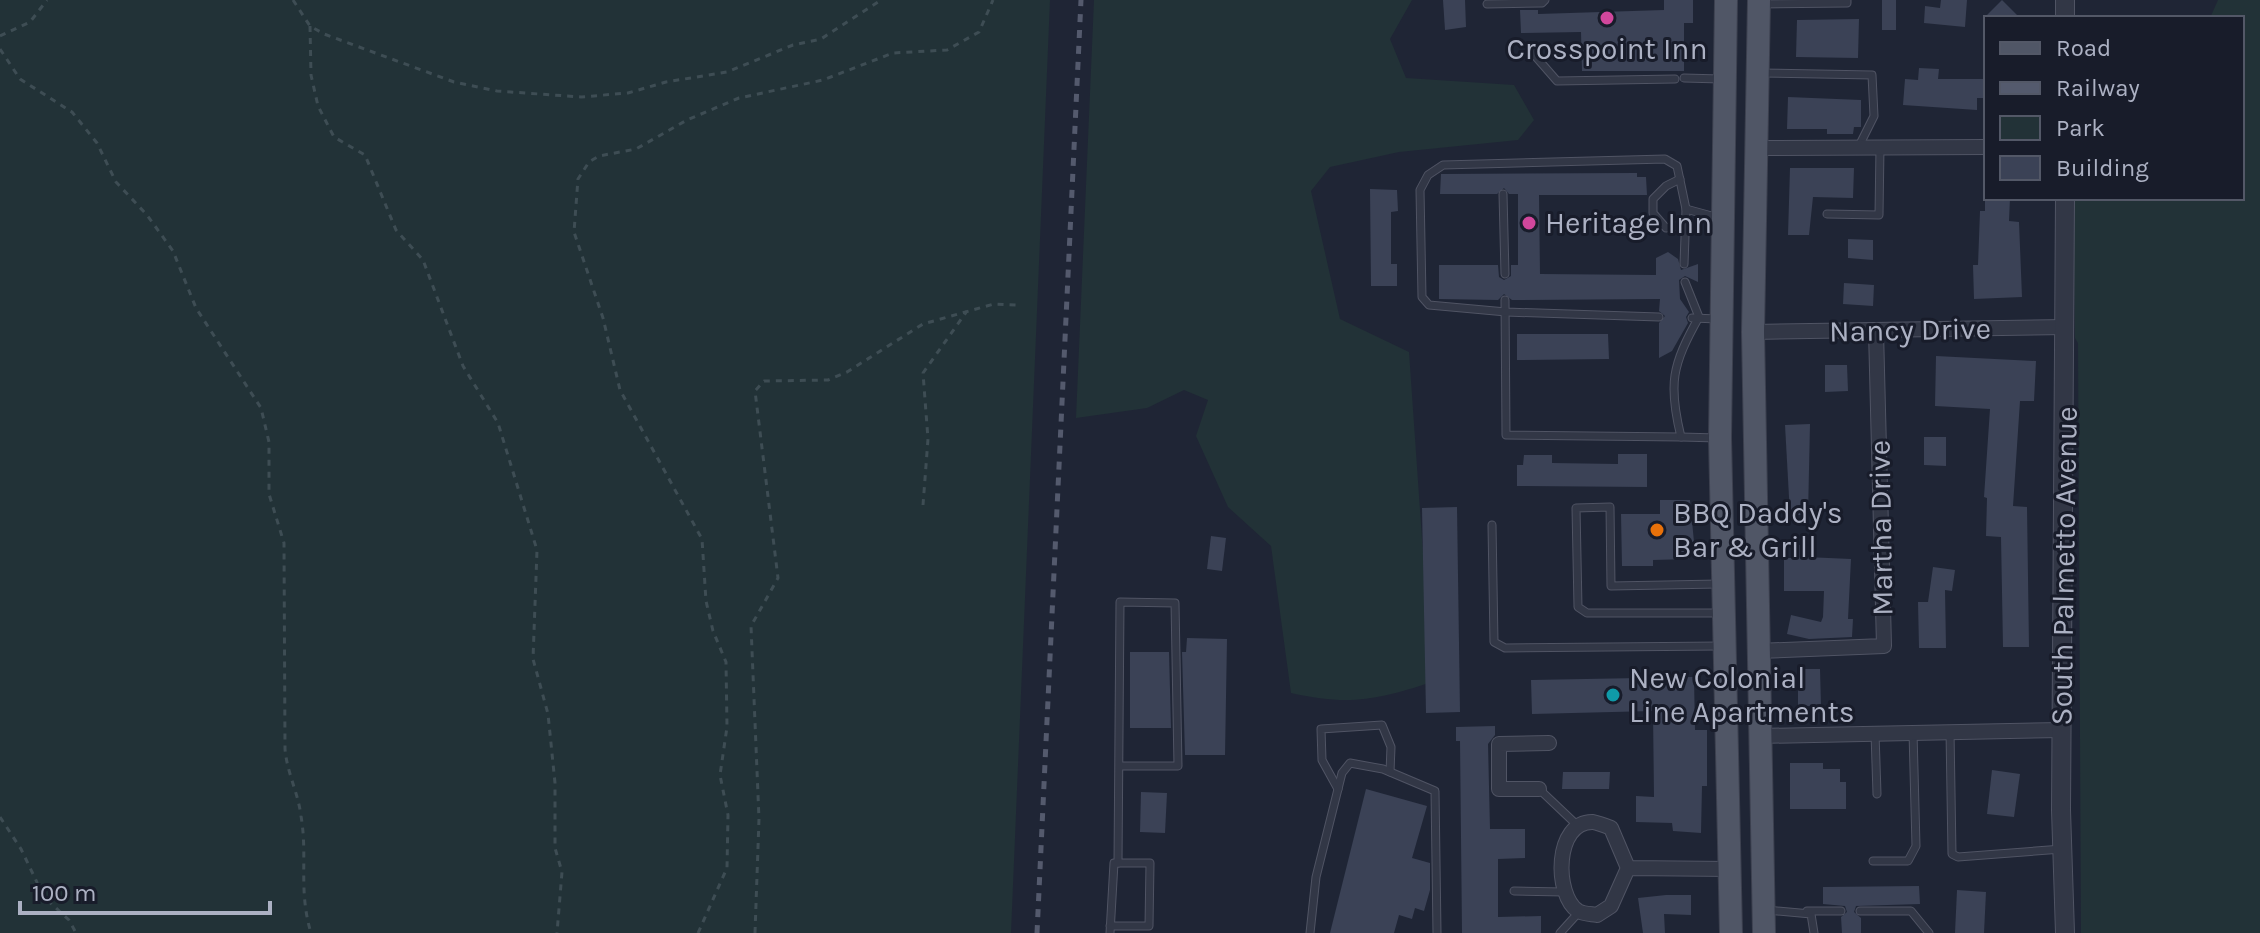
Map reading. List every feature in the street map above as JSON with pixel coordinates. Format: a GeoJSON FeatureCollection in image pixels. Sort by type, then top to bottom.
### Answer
{"type":"FeatureCollection","features":[{"type":"Feature","properties":{"kind":"main road"},"geometry":{"type":"LineString","coordinates":[[1726,0],[1721,246],[1708,322],[1720,438],[1731,933]]}},
{"type":"Feature","properties":{"kind":"main road"},"geometry":{"type":"LineString","coordinates":[[1759,2],[1753,332],[1764,933]]}},
{"type":"Feature","properties":{"kind":"main road"},"geometry":{"type":"LineString","coordinates":[[1721,246],[1738,322],[1753,332]]}},
{"type":"Feature","properties":{"kind":"main road"},"geometry":{"type":"LineString","coordinates":[[1708,322],[1735,344],[1754,390]]}},
{"type":"Feature","properties":{"kind":"street"},"geometry":{"type":"LineString","coordinates":[[1755,148],[1984,147]]}},
{"type":"Feature","properties":{"kind":"street","name":"South Palmetto Avenue"},"geometry":{"type":"LineString","coordinates":[[2065,200],[2062,730],[2065,933]]}},
{"type":"Feature","properties":{"kind":"street","name":"Nancy Drive"},"geometry":{"type":"LineString","coordinates":[[1753,332],[2066,327]]}},
{"type":"Feature","properties":{"kind":"street","name":"Martha Drive"},"geometry":{"type":"LineString","coordinates":[[1758,651],[1884,646],[1876,331]]}},
{"type":"Feature","properties":{"kind":"street"},"geometry":{"type":"LineString","coordinates":[[1760,736],[2062,730]]}},
{"type":"Feature","properties":{"kind":"street"},"geometry":{"type":"LineString","coordinates":[[1539,789],[1499,789],[1499,744],[1549,743]]}},
{"type":"Feature","properties":{"kind":"street"},"geometry":{"type":"LineString","coordinates":[[1592,822],[1611,828],[1628,868],[1611,906],[1597,915],[1579,912],[1567,892],[1562,853],[1568,837],[1578,826],[1592,822]]}},
{"type":"Feature","properties":{"kind":"street"},"geometry":{"type":"LineString","coordinates":[[1628,868],[1730,869]]}},
{"type":"Feature","properties":{"kind":"lane"},"geometry":{"type":"LineString","coordinates":[[1487,4],[1545,0]]}},
{"type":"Feature","properties":{"kind":"lane"},"geometry":{"type":"LineString","coordinates":[[1759,2],[1847,3],[1847,0]]}},
{"type":"Feature","properties":{"kind":"lane"},"geometry":{"type":"LineString","coordinates":[[1530,50],[1557,81],[1724,79]]}},
{"type":"Feature","properties":{"kind":"lane"},"geometry":{"type":"LineString","coordinates":[[1757,73],[1872,75],[1874,116],[1859,147]]}},
{"type":"Feature","properties":{"kind":"lane"},"geometry":{"type":"LineString","coordinates":[[1827,214],[1879,215],[1880,147]]}},
{"type":"Feature","properties":{"kind":"lane"},"geometry":{"type":"LineString","coordinates":[[1659,317],[1506,312],[1429,305],[1422,297],[1420,190],[1428,175],[1443,165],[1665,159],[1677,166],[1680,179],[1686,213],[1684,264]]}},
{"type":"Feature","properties":{"kind":"lane"},"geometry":{"type":"LineString","coordinates":[[1502,162],[1503,174]]}},
{"type":"Feature","properties":{"kind":"lane"},"geometry":{"type":"LineString","coordinates":[[1680,179],[1666,186],[1653,199],[1653,213],[1666,228],[1677,226],[1686,213]]}},
{"type":"Feature","properties":{"kind":"lane"},"geometry":{"type":"LineString","coordinates":[[1503,194],[1505,274]]}},
{"type":"Feature","properties":{"kind":"lane"},"geometry":{"type":"LineString","coordinates":[[1686,213],[1721,218]]}},
{"type":"Feature","properties":{"kind":"lane"},"geometry":{"type":"LineString","coordinates":[[1681,437],[1671,396],[1682,348],[1708,322],[1685,282]]}},
{"type":"Feature","properties":{"kind":"lane"},"geometry":{"type":"LineString","coordinates":[[1505,300],[1506,435],[1720,438]]}},
{"type":"Feature","properties":{"kind":"lane"},"geometry":{"type":"LineString","coordinates":[[1725,584],[1611,586],[1610,507],[1576,508],[1578,607],[1587,613],[1726,613]]}},
{"type":"Feature","properties":{"kind":"lane"},"geometry":{"type":"LineString","coordinates":[[1492,525],[1494,642],[1505,648],[1726,646]]}},
{"type":"Feature","properties":{"kind":"lane"},"geometry":{"type":"LineString","coordinates":[[1118,863],[1120,602],[1175,603],[1178,766],[1119,766]]}},
{"type":"Feature","properties":{"kind":"lane"},"geometry":{"type":"LineString","coordinates":[[1338,789],[1322,760],[1321,729],[1382,725],[1391,747],[1390,772]]}},
{"type":"Feature","properties":{"kind":"lane"},"geometry":{"type":"LineString","coordinates":[[1950,731],[1952,854],[1958,857],[2062,849]]}},
{"type":"Feature","properties":{"kind":"lane"},"geometry":{"type":"LineString","coordinates":[[1873,861],[1908,861],[1916,846],[1913,732]]}},
{"type":"Feature","properties":{"kind":"lane"},"geometry":{"type":"LineString","coordinates":[[1875,733],[1877,794]]}},
{"type":"Feature","properties":{"kind":"lane"},"geometry":{"type":"LineString","coordinates":[[1310,933],[1316,877],[1342,773],[1350,763],[1390,772],[1435,791],[1437,933]]}},
{"type":"Feature","properties":{"kind":"lane"},"geometry":{"type":"LineString","coordinates":[[1539,789],[1578,826]]}},
{"type":"Feature","properties":{"kind":"lane"},"geometry":{"type":"LineString","coordinates":[[1114,863],[1150,863],[1149,926],[1110,930],[1114,863]]}},
{"type":"Feature","properties":{"kind":"lane"},"geometry":{"type":"LineString","coordinates":[[1514,891],[1567,892]]}},
{"type":"Feature","properties":{"kind":"lane"},"geometry":{"type":"LineString","coordinates":[[1763,910],[1841,911]]}},
{"type":"Feature","properties":{"kind":"lane"},"geometry":{"type":"LineString","coordinates":[[1804,911],[1814,918],[1814,933]]}},
{"type":"Feature","properties":{"kind":"lane"},"geometry":{"type":"LineString","coordinates":[[1860,911],[1911,911],[1929,933]]}},
{"type":"Feature","properties":{"kind":"lane"},"geometry":{"type":"LineString","coordinates":[[1560,933],[1579,912]]}},
{"type":"Feature","properties":{"kind":"path"},"geometry":{"type":"LineString","coordinates":[[0,36],[30,22],[47,0]]}},
{"type":"Feature","properties":{"kind":"path"},"geometry":{"type":"LineString","coordinates":[[293,0],[310,26],[341,42],[454,82],[497,91],[581,97],[628,93],[666,82],[727,72],[793,45],[821,39],[881,0]]}},
{"type":"Feature","properties":{"kind":"path"},"geometry":{"type":"LineString","coordinates":[[698,933],[727,868],[728,815],[720,775],[727,727],[726,662],[713,631],[706,601],[702,539],[620,390],[603,318],[574,232],[578,179],[589,162],[599,156],[636,149],[687,120],[739,98],[823,80],[893,53],[947,50],[979,32],[993,0]]}},
{"type":"Feature","properties":{"kind":"path"},"geometry":{"type":"LineString","coordinates":[[310,26],[311,75],[318,106],[334,137],[365,155],[396,230],[423,260],[463,366],[498,423],[537,550],[533,659],[548,714],[555,783],[555,848],[562,872],[557,933]]}},
{"type":"Feature","properties":{"kind":"path"},"geometry":{"type":"LineString","coordinates":[[0,49],[20,79],[72,112],[97,143],[116,182],[147,215],[173,251],[196,308],[261,408],[269,442],[269,494],[284,543],[285,749],[287,771],[302,817],[301,878],[311,933]]}},
{"type":"Feature","properties":{"kind":"path"},"geometry":{"type":"LineString","coordinates":[[755,933],[759,819],[751,626],[778,578],[755,391],[764,381],[828,380],[847,372],[923,324],[994,304],[1017,305]]}},
{"type":"Feature","properties":{"kind":"path"},"geometry":{"type":"LineString","coordinates":[[923,505],[928,439],[923,373],[967,311]]}},
{"type":"Feature","properties":{"kind":"path"},"geometry":{"type":"LineString","coordinates":[[0,817],[21,849],[44,897],[69,920],[76,933]]}},
{"type":"Feature","properties":{"kind":"green space"},"geometry":{"type":"Polygon","coordinates":[[[0,0],[1050,0],[1011,933],[0,933],[0,0]]]}},
{"type":"Feature","properties":{"kind":"green space"},"geometry":{"type":"Polygon","coordinates":[[[1094,0],[1412,0],[1390,39],[1406,78],[1514,85],[1534,120],[1518,140],[1399,152],[1330,167],[1311,191],[1340,319],[1409,352],[1432,682],[1363,699],[1330,699],[1291,693],[1271,546],[1228,507],[1196,436],[1208,400],[1184,390],[1147,408],[1076,418],[1094,0]]]}},
{"type":"Feature","properties":{"kind":"green space"},"geometry":{"type":"Polygon","coordinates":[[[2218,0],[2260,0],[2260,933],[2081,933],[2078,343],[2075,338],[2073,200],[2244,200],[2244,16],[2211,16],[2218,0]]]}},
{"type":"Feature","properties":{"kind":"building"},"geometry":{"type":"Polygon","coordinates":[[[1443,0],[1465,0],[1466,27],[1445,30],[1443,0]]]}},
{"type":"Feature","properties":{"kind":"building"},"geometry":{"type":"Polygon","coordinates":[[[1664,0],[1693,0],[1693,23],[1684,23],[1684,71],[1582,71],[1581,32],[1521,33],[1520,10],[1538,10],[1538,14],[1664,10],[1664,0]]]}},
{"type":"Feature","properties":{"kind":"building"},"geometry":{"type":"Polygon","coordinates":[[[1882,0],[1896,0],[1896,30],[1882,30],[1882,0]]]}},
{"type":"Feature","properties":{"kind":"building"},"geometry":{"type":"Polygon","coordinates":[[[1941,0],[1967,0],[1965,27],[1924,23],[1925,6],[1940,8],[1941,0]]]}},
{"type":"Feature","properties":{"kind":"building"},"geometry":{"type":"Polygon","coordinates":[[[2002,0],[2018,16],[1986,16],[2002,0]]]}},
{"type":"Feature","properties":{"kind":"building"},"geometry":{"type":"Polygon","coordinates":[[[1859,19],[1858,58],[1796,57],[1797,20],[1859,19]]]}},
{"type":"Feature","properties":{"kind":"building"},"geometry":{"type":"Polygon","coordinates":[[[1919,68],[1939,69],[1938,79],[1984,79],[1984,98],[1977,98],[1977,110],[1903,105],[1905,79],[1918,80],[1919,68]]]}},
{"type":"Feature","properties":{"kind":"building"},"geometry":{"type":"Polygon","coordinates":[[[1788,97],[1861,100],[1861,127],[1854,127],[1853,134],[1827,134],[1827,129],[1787,129],[1788,97]]]}},
{"type":"Feature","properties":{"kind":"building"},"geometry":{"type":"Polygon","coordinates":[[[1790,168],[1854,168],[1853,198],[1813,197],[1809,235],[1788,235],[1790,168]]]}},
{"type":"Feature","properties":{"kind":"building","name":"Heritage Inn"},"geometry":{"type":"Polygon","coordinates":[[[1637,173],[1637,177],[1646,177],[1647,195],[1539,195],[1540,274],[1656,275],[1656,258],[1668,252],[1678,259],[1681,270],[1698,264],[1698,282],[1685,276],[1679,280],[1680,299],[1689,312],[1686,317],[1688,323],[1672,351],[1659,358],[1659,323],[1665,316],[1659,311],[1660,299],[1512,300],[1504,294],[1498,300],[1439,299],[1439,265],[1498,265],[1499,277],[1504,280],[1511,276],[1511,265],[1518,265],[1518,194],[1509,194],[1504,188],[1497,194],[1440,194],[1441,174],[1637,173]]]}},
{"type":"Feature","properties":{"kind":"building"},"geometry":{"type":"Polygon","coordinates":[[[1370,189],[1397,190],[1398,211],[1391,212],[1391,264],[1397,264],[1397,286],[1371,286],[1370,189]]]}},
{"type":"Feature","properties":{"kind":"building"},"geometry":{"type":"Polygon","coordinates":[[[1985,200],[2010,200],[2009,221],[2019,222],[2022,297],[1974,299],[1973,265],[1978,265],[1980,211],[1985,211],[1985,200]]]}},
{"type":"Feature","properties":{"kind":"building"},"geometry":{"type":"Polygon","coordinates":[[[1848,239],[1873,240],[1873,260],[1848,258],[1848,239]]]}},
{"type":"Feature","properties":{"kind":"building"},"geometry":{"type":"Polygon","coordinates":[[[1844,283],[1874,285],[1873,306],[1843,304],[1844,283]]]}},
{"type":"Feature","properties":{"kind":"building"},"geometry":{"type":"Polygon","coordinates":[[[1517,334],[1608,334],[1609,359],[1517,360],[1517,334]]]}},
{"type":"Feature","properties":{"kind":"building"},"geometry":{"type":"Polygon","coordinates":[[[1936,356],[2036,361],[2034,401],[2020,401],[2013,506],[2027,507],[2029,647],[2003,647],[2001,537],[1986,536],[1987,498],[1984,497],[1990,409],[1935,406],[1936,356]]]}},
{"type":"Feature","properties":{"kind":"building"},"geometry":{"type":"Polygon","coordinates":[[[1825,365],[1847,365],[1848,391],[1825,392],[1825,365]]]}},
{"type":"Feature","properties":{"kind":"building"},"geometry":{"type":"Polygon","coordinates":[[[1810,424],[1808,515],[1790,515],[1785,425],[1810,424]]]}},
{"type":"Feature","properties":{"kind":"building"},"geometry":{"type":"Polygon","coordinates":[[[1924,437],[1946,437],[1946,466],[1924,465],[1924,437]]]}},
{"type":"Feature","properties":{"kind":"building"},"geometry":{"type":"Polygon","coordinates":[[[1618,454],[1647,454],[1647,487],[1517,486],[1517,465],[1523,465],[1524,455],[1552,455],[1552,463],[1618,464],[1618,454]]]}},
{"type":"Feature","properties":{"kind":"building","name":"BBQ Daddy's Bar & Grill"},"geometry":{"type":"Polygon","coordinates":[[[1660,500],[1690,500],[1694,542],[1689,542],[1689,559],[1653,560],[1653,566],[1622,566],[1621,514],[1660,514],[1660,500]]]}},
{"type":"Feature","properties":{"kind":"building"},"geometry":{"type":"Polygon","coordinates":[[[1457,507],[1460,712],[1426,713],[1422,508],[1457,507]]]}},
{"type":"Feature","properties":{"kind":"building"},"geometry":{"type":"Polygon","coordinates":[[[1211,536],[1226,538],[1222,571],[1207,569],[1211,536]]]}},
{"type":"Feature","properties":{"kind":"building"},"geometry":{"type":"Polygon","coordinates":[[[1793,545],[1806,545],[1806,557],[1851,559],[1848,619],[1853,619],[1852,637],[1809,639],[1787,634],[1791,615],[1821,622],[1823,617],[1824,591],[1784,591],[1784,558],[1793,558],[1793,545]]]}},
{"type":"Feature","properties":{"kind":"building"},"geometry":{"type":"Polygon","coordinates":[[[1933,567],[1955,570],[1952,591],[1945,590],[1946,648],[1919,648],[1918,602],[1928,602],[1933,567]]]}},
{"type":"Feature","properties":{"kind":"building"},"geometry":{"type":"Polygon","coordinates":[[[1187,638],[1227,639],[1225,755],[1185,755],[1182,652],[1186,652],[1187,638]]]}},
{"type":"Feature","properties":{"kind":"building"},"geometry":{"type":"Polygon","coordinates":[[[1130,652],[1169,652],[1171,728],[1130,728],[1130,652]]]}},
{"type":"Feature","properties":{"kind":"building"},"geometry":{"type":"Polygon","coordinates":[[[1798,669],[1820,669],[1821,706],[1798,706],[1798,669]]]}},
{"type":"Feature","properties":{"kind":"building"},"geometry":{"type":"Polygon","coordinates":[[[1694,677],[1695,730],[1707,730],[1707,786],[1702,786],[1701,833],[1673,831],[1672,823],[1636,822],[1636,796],[1654,797],[1653,711],[1532,714],[1531,680],[1694,677]]]}},
{"type":"Feature","properties":{"kind":"building"},"geometry":{"type":"Polygon","coordinates":[[[1495,726],[1495,735],[1488,744],[1490,829],[1525,829],[1525,858],[1498,859],[1498,917],[1541,916],[1541,933],[1462,933],[1460,741],[1456,741],[1456,727],[1495,726]]]}},
{"type":"Feature","properties":{"kind":"building"},"geometry":{"type":"Polygon","coordinates":[[[1790,763],[1823,763],[1823,769],[1840,769],[1840,782],[1846,782],[1846,809],[1790,809],[1790,763]]]}},
{"type":"Feature","properties":{"kind":"building"},"geometry":{"type":"Polygon","coordinates":[[[1992,770],[2020,774],[2014,817],[1987,814],[1992,770]]]}},
{"type":"Feature","properties":{"kind":"building"},"geometry":{"type":"Polygon","coordinates":[[[1563,772],[1610,772],[1609,789],[1562,789],[1563,772]]]}},
{"type":"Feature","properties":{"kind":"building"},"geometry":{"type":"Polygon","coordinates":[[[1366,789],[1427,806],[1412,858],[1430,863],[1430,890],[1424,911],[1415,908],[1412,919],[1399,915],[1394,933],[1330,933],[1366,789]]]}},
{"type":"Feature","properties":{"kind":"building"},"geometry":{"type":"Polygon","coordinates":[[[1141,792],[1167,793],[1165,833],[1140,832],[1141,792]]]}},
{"type":"Feature","properties":{"kind":"building"},"geometry":{"type":"Polygon","coordinates":[[[1919,886],[1920,904],[1856,906],[1854,912],[1861,918],[1861,933],[1842,933],[1841,917],[1847,912],[1845,906],[1823,904],[1823,887],[1919,886]]]}},
{"type":"Feature","properties":{"kind":"building"},"geometry":{"type":"Polygon","coordinates":[[[1957,890],[1986,892],[1984,933],[1955,933],[1957,890]]]}},
{"type":"Feature","properties":{"kind":"building"},"geometry":{"type":"Polygon","coordinates":[[[1691,895],[1691,915],[1664,914],[1665,933],[1643,933],[1638,898],[1691,895]]]}},
{"type":"Feature","properties":{"kind":"railway"},"geometry":{"type":"LineString","coordinates":[[1037,933],[1081,0]]}},
{"type":"Feature","properties":{"kind":"place","name":"Crosspoint Inn"},"geometry":{"type":"Point","coordinates":[1607,18]}},
{"type":"Feature","properties":{"kind":"place","name":"Heritage Inn"},"geometry":{"type":"Point","coordinates":[1529,223]}},
{"type":"Feature","properties":{"kind":"place","name":"BBQ Daddy's Bar & Grill"},"geometry":{"type":"Point","coordinates":[1657,530]}},
{"type":"Feature","properties":{"kind":"place","name":"New Colonial Line Apartments"},"geometry":{"type":"Point","coordinates":[1613,695]}}]}
